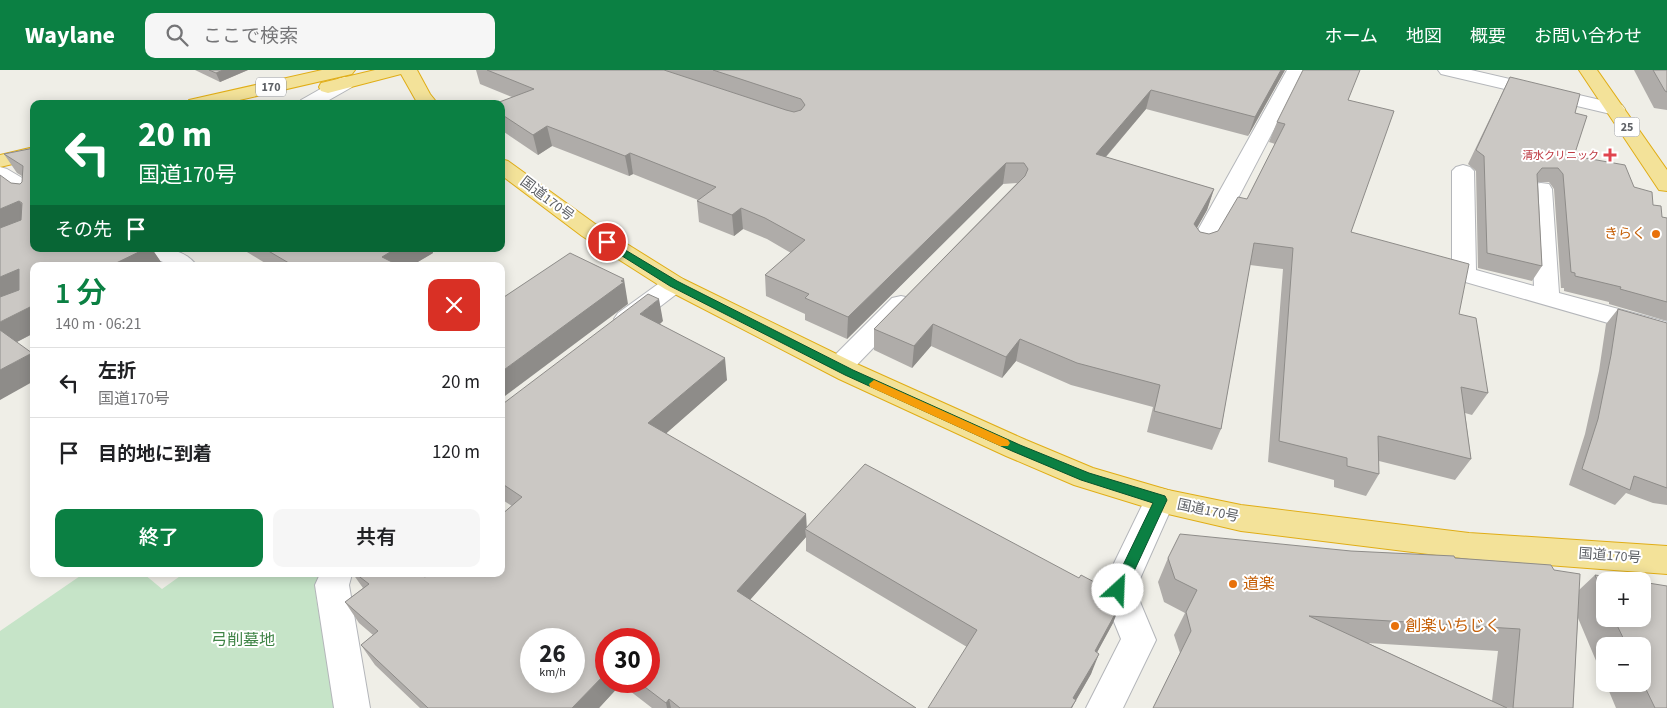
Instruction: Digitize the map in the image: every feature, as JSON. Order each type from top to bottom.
[{"type":"highway","name":"170","points":[[217,100],[345,76],[397,70]]},
{"type":"highway","points":[[408,70],[425,100]]},
{"type":"highway","name":"25","points":[[1588,70],[1667,185]]},
{"type":"highway","name":"170","points":[[265,100],[345,76]]},
{"type":"highway","points":[[0,148],[30,141]]},
{"type":"highway","points":[[0,161],[30,154]]},
{"type":"highway","name":"国道170号","points":[[505,168],[590,231],[674,284],[840,367],[1016,448],[1085,477],[1160,500],[1241,518],[1459,544],[1667,560]]},
{"type":"street","points":[[1201,246],[1296,70]]},
{"type":"street","points":[[1447,70],[1615,110]]},
{"type":"street","points":[[313,100],[345,76]]},
{"type":"street","points":[[1463,171],[1464,274],[1667,331]]},
{"type":"street","points":[[0,173],[30,192]]},
{"type":"street","points":[[1542,189],[1547,297]]},
{"type":"street","points":[[164,252],[179,262]]},
{"type":"street","points":[[611,332],[674,284]]},
{"type":"street","points":[[840,367],[915,289]]},
{"type":"street","points":[[1104,708],[1139,640],[1118,590],[1160,500]]},
{"type":"street","points":[[335,577],[332,585],[352,708]]},
{"type":"green space","name":"弓削墓地","points":[[79,577],[148,577],[162,589],[179,577],[320,577],[316,597],[335,708],[0,708],[0,631]]},
{"type":"building","points":[[209,70],[223,70],[216,73]]},
{"type":"building","points":[[487,70],[664,70],[794,112],[801,110],[805,105],[801,99],[713,70],[1281,70],[1255,117],[1151,90],[1096,154],[1214,189],[1194,224],[1200,232],[1209,234],[1218,231],[1238,197],[1247,199],[1285,124],[1277,122],[1303,70],[1360,70],[1348,100],[1394,111],[1351,232],[1469,264],[1459,314],[1476,318],[1488,393],[1461,387],[1471,459],[1378,436],[1379,474],[1347,466],[1347,458],[1279,441],[1293,248],[1254,243],[1221,429],[1154,411],[1160,385],[1077,363],[1020,339],[1006,357],[933,324],[914,346],[874,329],[1025,176],[1028,169],[1024,163],[1006,163],[848,317],[805,298],[809,294],[765,275],[805,240],[765,218],[741,208],[732,215],[697,201],[716,187],[630,153],[625,156],[547,126],[533,135],[505,117],[505,100],[534,89]]},
{"type":"building","points":[[1653,70],[1667,70],[1667,92],[1665,91]]},
{"type":"building","points":[[1510,77],[1580,94],[1575,113],[1587,116],[1574,156],[1625,165],[1634,187],[1652,192],[1653,205],[1661,206],[1662,217],[1667,218],[1667,302],[1620,289],[1621,287],[1575,276],[1575,273],[1571,272],[1563,174],[1558,168],[1542,168],[1537,174],[1542,266],[1487,253],[1484,156],[1476,150]]},
{"type":"building","points":[[30,149],[30,252],[139,252],[118,262],[30,262],[30,307],[0,322],[0,297],[19,290],[19,269],[0,277],[0,228],[21,220],[22,203],[19,201],[0,209],[0,175],[11,183],[20,184],[22,182],[23,166],[4,154]]},
{"type":"building","points":[[270,252],[390,252],[382,257],[392,262],[287,262]]},
{"type":"building","points":[[570,253],[624,279],[621,281],[624,282],[505,369],[505,296]]},
{"type":"building","points":[[648,294],[659,299],[640,314],[725,358],[648,423],[806,514],[737,591],[916,708],[680,708],[669,699],[666,703],[653,693],[660,693],[660,628],[595,628],[595,684],[572,708],[428,708],[361,645],[378,631],[345,602],[369,584],[360,577],[505,577],[505,512],[522,497],[505,486],[505,402]]},
{"type":"building","points":[[1618,309],[1667,323],[1667,488],[1634,476],[1630,490],[1582,469],[1598,419]]},
{"type":"building","points":[[0,330],[30,352],[30,354],[0,370]]},
{"type":"building","points":[[865,464],[1079,578],[1081,575],[1117,594],[1121,603],[1095,651],[1099,654],[1073,698],[1076,700],[1071,708],[928,708],[977,630],[805,529]]},
{"type":"building","points":[[1180,534],[1351,551],[1454,556],[1455,558],[1551,565],[1554,570],[1580,574],[1573,708],[1513,708],[1520,629],[1309,616],[1507,708],[1153,708],[1191,631],[1186,612],[1197,590],[1175,579],[1168,558]]},
{"type":"building","points":[[1651,583],[1667,586],[1667,708],[1655,708],[1647,692],[1651,692],[1651,637],[1623,637],[1618,627],[1651,627]]},
{"type":"slow traffic","points":[[874,384],[1004,443]]},
{"type":"place","name":"清水クリニック","points":[[1610,155]]},
{"type":"place","name":"きらく","points":[[1656,234]]},
{"type":"place","name":"道楽","points":[[1233,584]]},
{"type":"place","name":"創楽いちじく","points":[[1395,626]]},
{"type":"route","points":[[607,242],[674,284],[849,372],[1016,448],[1085,477],[1160,500],[1118,590]]}]
